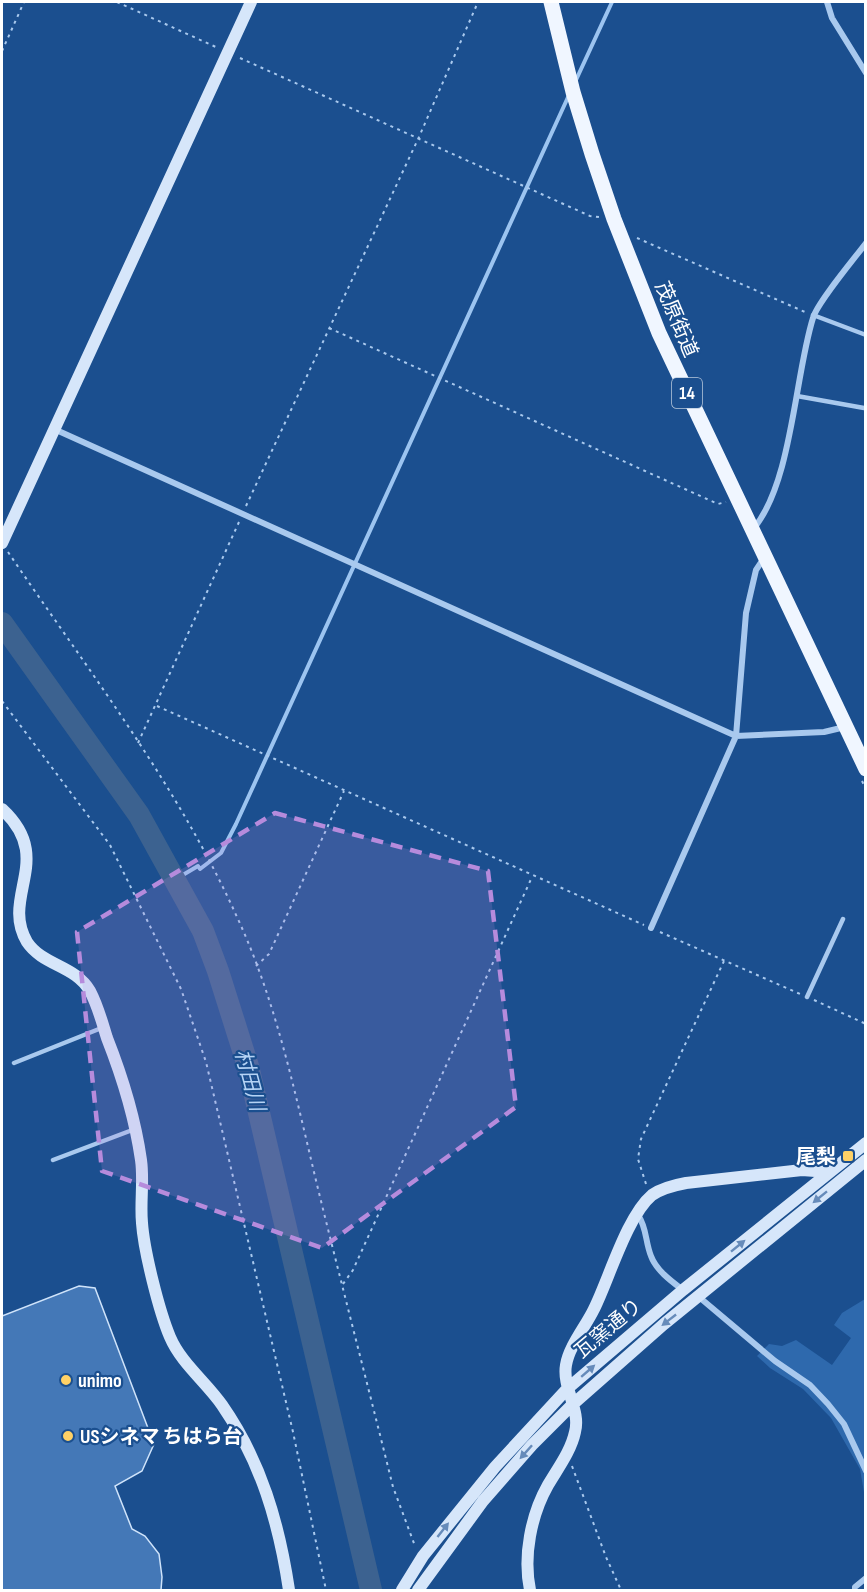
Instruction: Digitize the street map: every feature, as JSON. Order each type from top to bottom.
[{"type":"main road","name":"茂原街道","points":[[551,2],[573,92],[616,226],[659,333],[866,769]]},
{"type":"street","points":[[2,543],[251,2]]},
{"type":"street","points":[[827,2],[832,18],[866,73]]},
{"type":"street","points":[[752,530],[762,518],[775,484],[797,396],[813,315],[866,243]]},
{"type":"street","points":[[54,429],[736,736],[824,732],[845,727]]},
{"type":"street","points":[[651,928],[736,736],[746,613],[756,570],[764,558]]},
{"type":"street","points":[[2,809],[16,822],[27,852],[18,912],[22,934],[36,953],[80,978],[94,1000],[116,1057],[135,1129],[142,1169],[141,1207],[144,1243],[169,1336],[183,1360],[222,1405],[258,1467],[275,1518],[289,1590]]},
{"type":"street","name":"瓦窯通り","points":[[402,1590],[423,1556],[495,1467],[567,1389],[683,1290],[866,1143]]},
{"type":"street","name":"瓦窯通り","points":[[420,1590],[496,1485],[572,1405],[632,1351],[865,1161]]},
{"type":"street","points":[[530,1590],[528,1562],[534,1517],[546,1488],[567,1452],[576,1430],[565,1371],[568,1357],[594,1310],[638,1215],[652,1195],[669,1187],[686,1183],[802,1170],[829,1172]]},
{"type":"street","points":[[638,1215],[644,1223],[651,1257],[669,1280],[683,1290]]},
{"type":"street","points":[[699,1297],[822,1397],[843,1424],[866,1471]]},
{"type":"street","points":[[855,1590],[855,1587],[866,1578]]},
{"type":"lane","points":[[813,315],[866,335]]},
{"type":"lane","points":[[797,396],[864,408]]},
{"type":"lane","points":[[807,997],[843,919]]},
{"type":"lane","points":[[14,1063],[104,1027]]},
{"type":"lane","points":[[53,1160],[135,1129]]},
{"type":"path","points":[[2,51],[24,2]]},
{"type":"path","points":[[117,2],[616,226],[635,237],[813,315]]},
{"type":"path","points":[[138,744],[328,328],[419,137],[478,2]]},
{"type":"path","points":[[328,328],[718,504],[737,500]]},
{"type":"path","points":[[2,543],[138,744],[207,854],[239,919],[256,966],[300,1111],[393,1486],[410,1537],[423,1556]]},
{"type":"path","points":[[2,701],[110,845],[181,989],[206,1062],[293,1432],[326,1590]]},
{"type":"path","points":[[157,706],[866,1024]]},
{"type":"path","points":[[256,966],[269,954],[344,791]]},
{"type":"path","points":[[343,1284],[353,1270],[399,1172],[533,876]]},
{"type":"path","points":[[652,1195],[638,1159],[641,1139],[724,961]]},
{"type":"path","points":[[567,1452],[606,1557],[621,1590]]},
{"type":"highlighted area","points":[[275,813],[488,871],[516,1107],[322,1248],[102,1171],[77,932]]},
{"type":"shaded area","points":[[865,1299],[865,1498],[860,1469],[831,1418],[803,1389],[770,1368],[757,1356],[769,1344],[782,1346],[796,1340],[832,1365],[851,1338],[834,1325],[842,1313]]},
{"type":"building","name":"unimo","points":[[79,1286],[95,1288],[154,1444],[142,1471],[115,1486],[132,1529],[145,1536],[159,1554],[161,1590],[2,1590],[2,1316]]},
{"type":"waterway","points":[[576,80],[612,2]]},
{"type":"waterway","points":[[176,879],[198,866],[200,869],[221,853],[236,824],[569,95]]},
{"type":"waterway","name":"村田川","points":[[2,623],[139,815],[203,931],[248,1066],[371,1590]]},
{"type":"place","name":"尾梨","points":[[848,1156]]},
{"type":"place","name":"unimo","points":[[66,1380]]},
{"type":"place","name":"USシネマ ちはら台","points":[[68,1436]]}]
